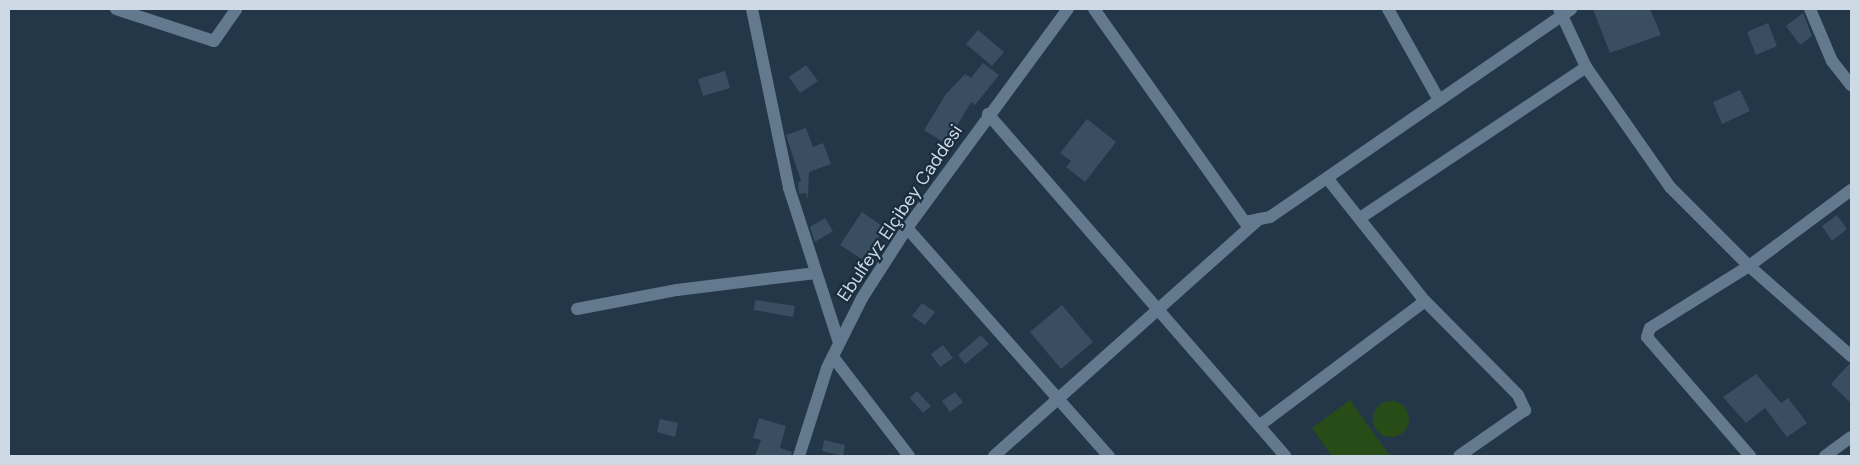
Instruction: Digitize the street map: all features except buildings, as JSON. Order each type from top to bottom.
[{"type":"street","points":[[116,9],[214,41],[236,9]]},
{"type":"street","points":[[752,9],[789,188],[839,343]]},
{"type":"street","name":"Ebulfeyz Elçibey Caddesi","points":[[799,456],[839,343],[907,228],[988,114],[1068,9]]},
{"type":"street","points":[[1094,9],[1246,222],[1270,217],[1564,11],[1586,67],[1670,187],[1749,266],[1851,356]]},
{"type":"street","points":[[1388,9],[1439,100]]},
{"type":"street","points":[[1810,9],[1832,61],[1851,85]]},
{"type":"street","points":[[1360,218],[1586,67]]},
{"type":"street","points":[[988,114],[1160,308],[1285,456]]},
{"type":"street","points":[[1327,178],[1425,300],[1518,395],[1525,410],[1459,456]]},
{"type":"street","points":[[1750,456],[1647,337],[1657,321],[1749,266],[1851,190]]},
{"type":"street","points":[[994,456],[1259,219]]},
{"type":"street","points":[[907,228],[1060,398],[1108,456]]},
{"type":"street","points":[[577,309],[676,290],[816,273]]},
{"type":"street","points":[[1260,425],[1425,300]]},
{"type":"street","points":[[833,357],[910,456]]},
{"type":"street","points":[[1826,456],[1851,437]]},
{"type":"green space","points":[[1350,400],[1390,456],[1332,456],[1312,428]]},
{"type":"green space","points":[[1391,401],[1404,406],[1409,419],[1404,432],[1391,437],[1378,432],[1373,419],[1378,406]]}]
